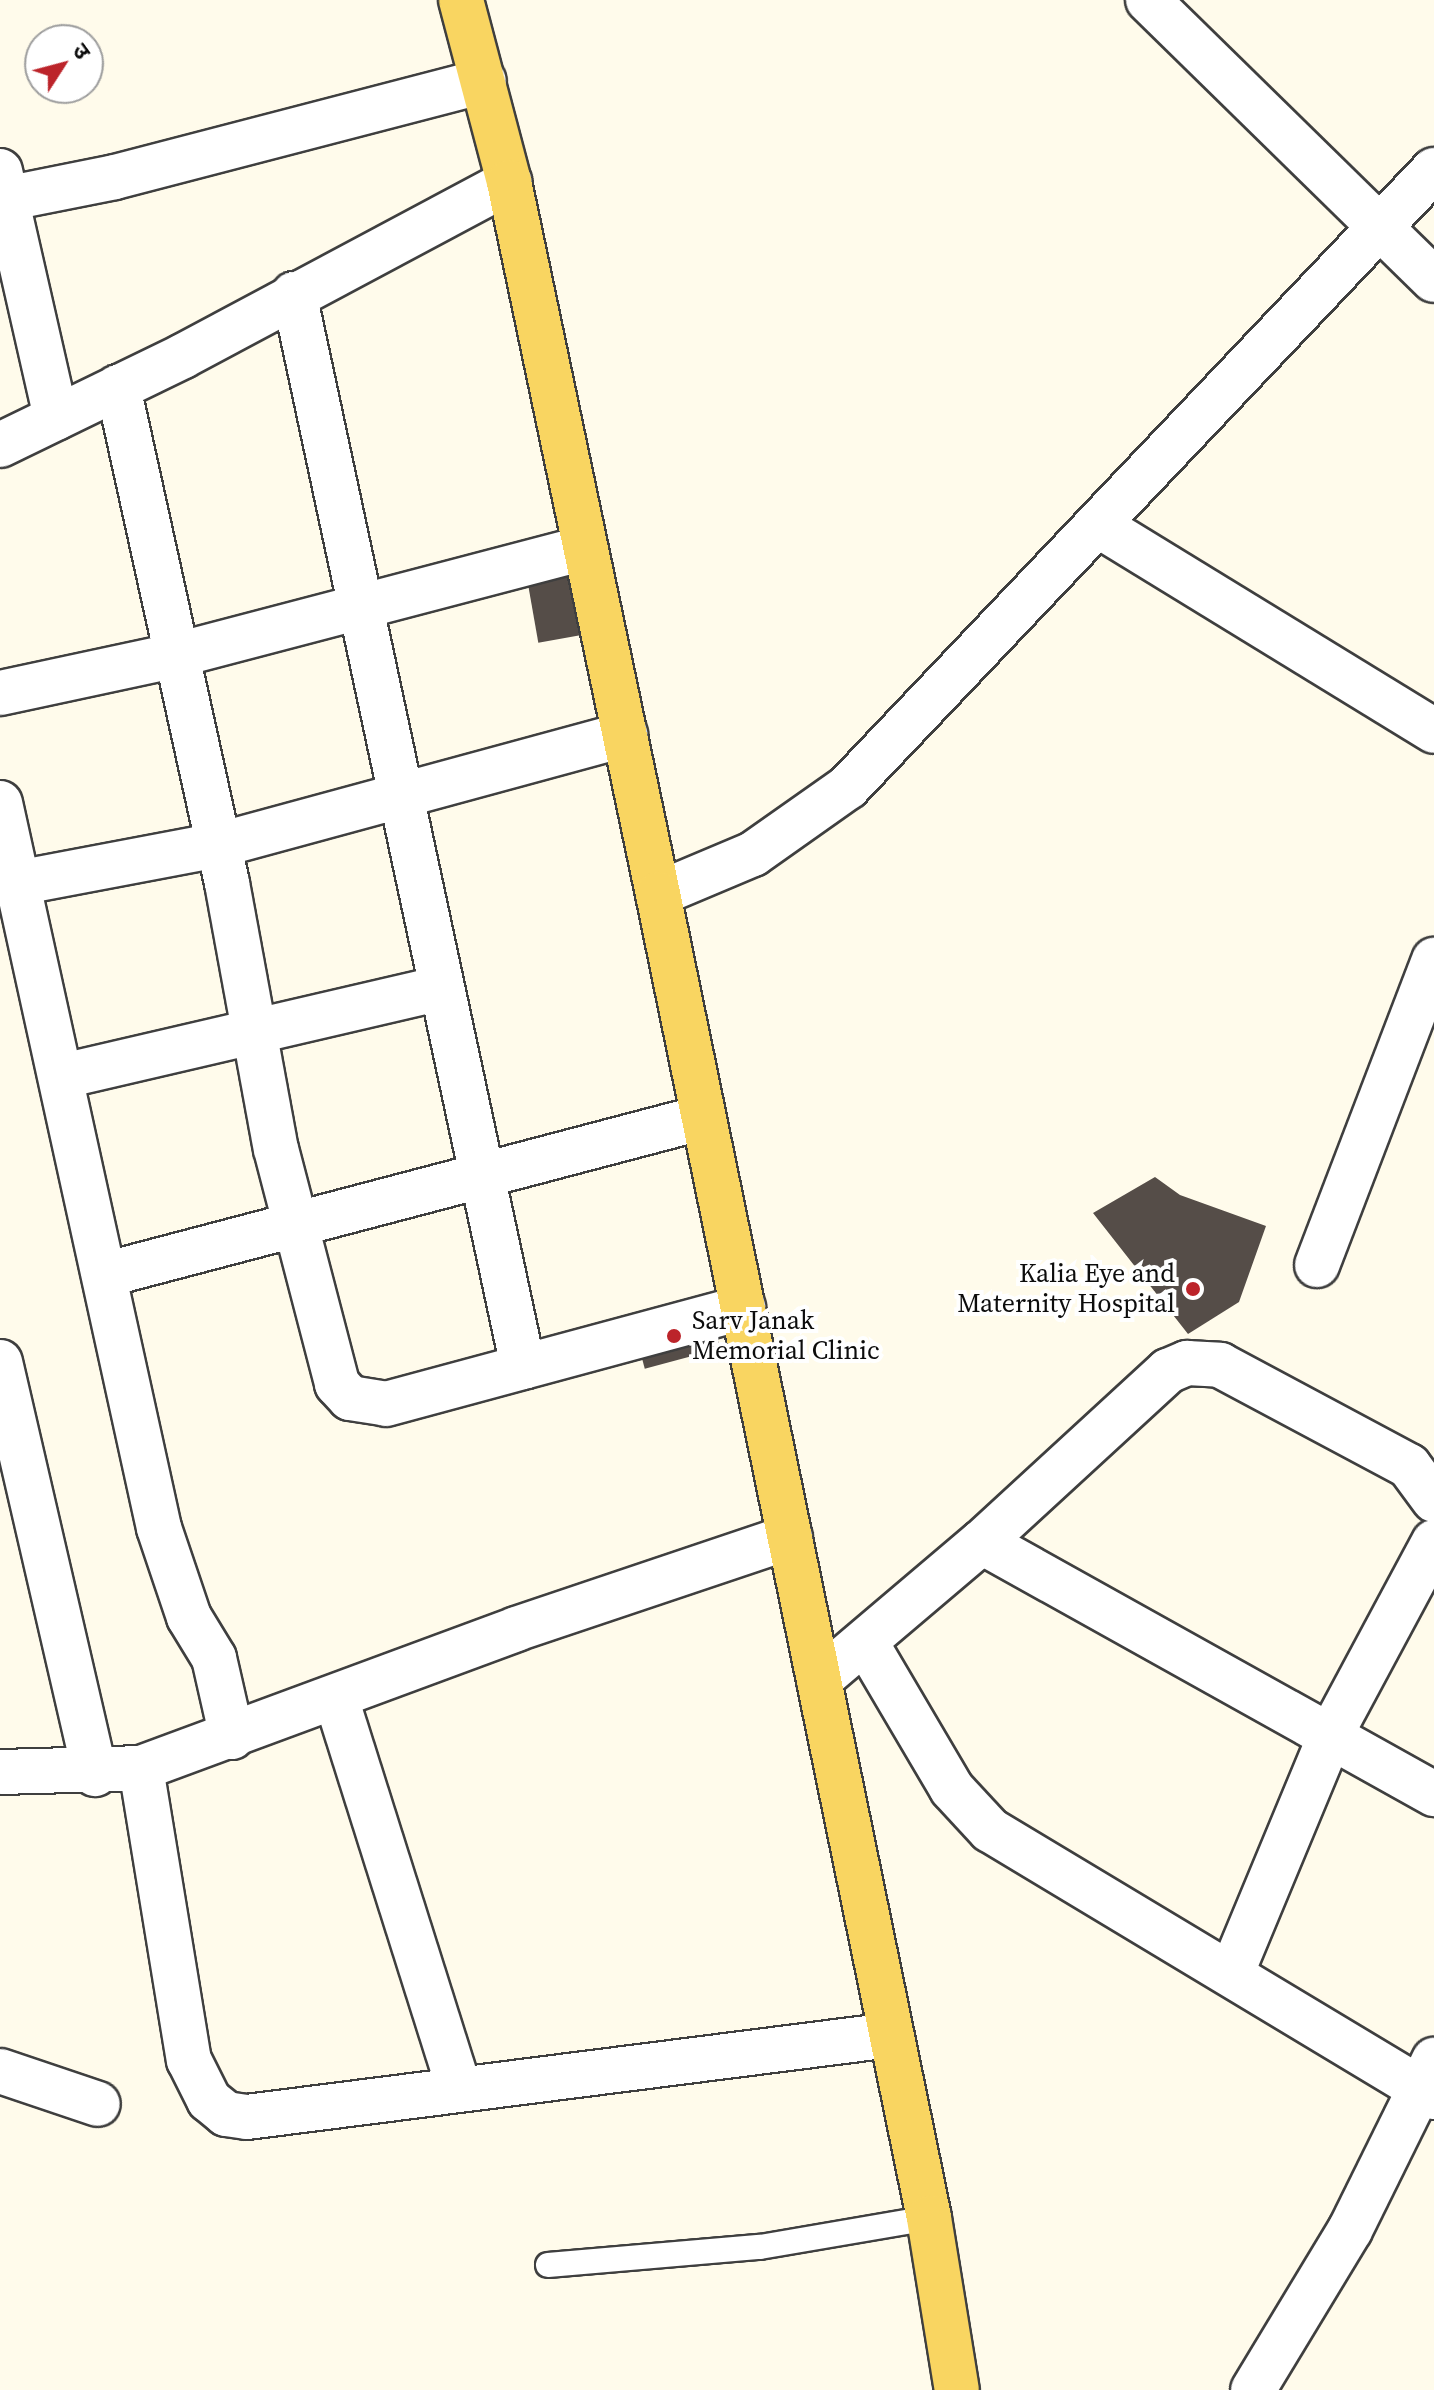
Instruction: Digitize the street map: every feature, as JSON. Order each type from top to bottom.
[{"type":"main road","points":[[461,0],[509,182],[658,894],[929,2218],[957,2390]]},
{"type":"street","points":[[1175,9],[1380,231],[1434,280]]},
{"type":"street","points":[[56,418],[2,190],[115,177],[484,81]]},
{"type":"street","points":[[658,894],[753,854],[848,787],[1380,231],[1434,170]]},
{"type":"street","points":[[0,445],[118,387],[509,182]]},
{"type":"street","points":[[294,294],[523,1367]]},
{"type":"street","points":[[118,387],[219,845],[294,1227],[337,1384],[350,1398],[386,1404],[743,1308]]},
{"type":"street","points":[[1098,525],[1434,731]]},
{"type":"street","points":[[0,693],[177,655],[585,548]]},
{"type":"street","points":[[17,883],[219,845],[625,735]]},
{"type":"street","points":[[0,803],[63,1076],[168,1564],[214,1658],[232,1737]]},
{"type":"street","points":[[1317,1265],[1434,960]]},
{"type":"street","points":[[63,1076],[257,1028],[441,988]]},
{"type":"street","points":[[104,1275],[704,1117]]},
{"type":"street","points":[[819,1680],[982,1542],[1168,1371],[1199,1361],[1220,1365],[1409,1466],[1434,1500]]},
{"type":"street","points":[[0,1362],[95,1774]]},
{"type":"street","points":[[0,1772],[95,1774],[141,1768],[232,1737],[516,1629],[790,1537]]},
{"type":"street","points":[[982,1542],[1434,1794]]},
{"type":"street","points":[[1232,1972],[1331,1734],[1434,1542]]},
{"type":"street","points":[[866,1643],[952,1789],[990,1830],[1232,1972],[1429,2082],[1350,2230],[1253,2390]]},
{"type":"street","points":[[336,1698],[459,2089]]},
{"type":"street","points":[[141,1768],[189,2060],[209,2100],[226,2114],[247,2117],[891,2035]]},
{"type":"street","points":[[0,2071],[98,2104]]},
{"type":"lane","points":[[548,2265],[760,2247],[929,2218]]},
{"type":"building","points":[[575,557],[589,634],[538,643],[525,566]]},
{"type":"building","points":[[1155,1177],[1180,1195],[1266,1226],[1239,1302],[1188,1334],[1093,1213]]},
{"type":"building","points":[[709,1307],[720,1349],[645,1369],[634,1327]]},
{"type":"place","name":"Kalia Eye and Maternity Hospital","points":[[1193,1289]]},
{"type":"place","name":"Sarv Janak Memorial Clinic","points":[[674,1336]]}]
